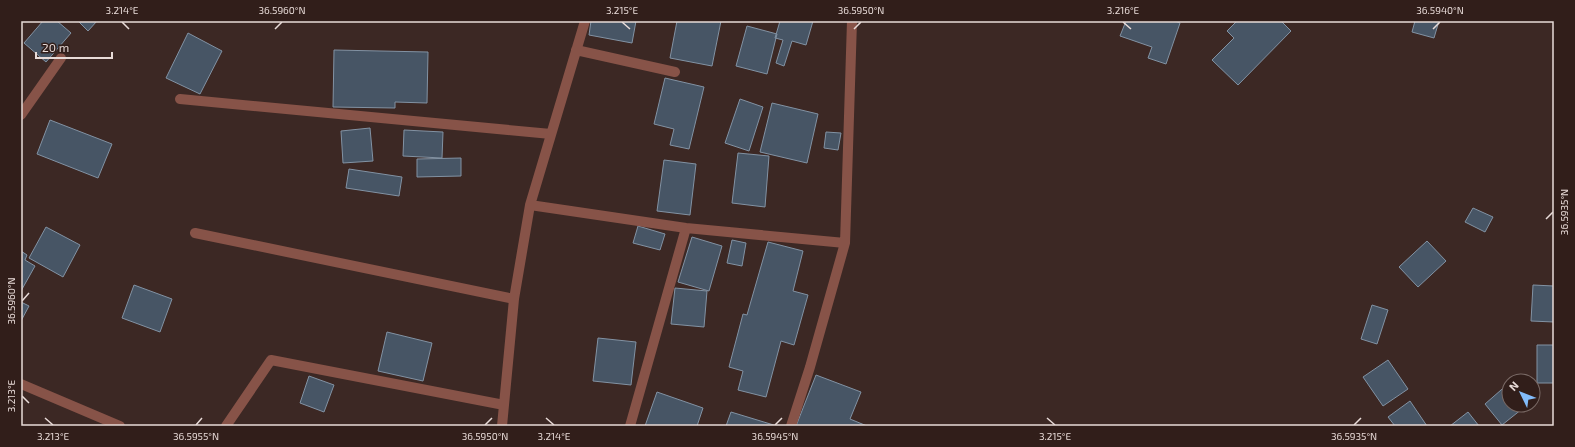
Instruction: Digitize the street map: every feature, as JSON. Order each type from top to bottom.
[{"type":"street","points":[[502,426],[514,300],[530,205],[585,21]]},
{"type":"street","points":[[791,426],[810,367],[845,243],[852,21]]},
{"type":"street","points":[[576,50],[675,72]]},
{"type":"street","points":[[21,115],[61,58]]},
{"type":"street","points":[[180,99],[551,134]]},
{"type":"street","points":[[530,205],[686,228],[845,243]]},
{"type":"street","points":[[630,426],[686,228]]},
{"type":"street","points":[[195,233],[514,300]]},
{"type":"street","points":[[226,426],[272,360],[504,405]]},
{"type":"street","points":[[21,384],[120,426]]},
{"type":"building","points":[[43,21],[57,21],[71,33],[46,62],[24,43]]},
{"type":"building","points":[[78,21],[97,21],[88,31]]},
{"type":"building","points":[[591,21],[636,21],[632,43],[589,35]]},
{"type":"building","points":[[677,21],[721,21],[712,66],[670,58]]},
{"type":"building","points":[[780,21],[813,21],[806,45],[792,41],[784,66],[776,63],[783,40],[775,38]]},
{"type":"building","points":[[1126,21],[1175,21],[1180,23],[1166,64],[1148,58],[1152,47],[1120,36]]},
{"type":"building","points":[[1237,21],[1281,21],[1291,31],[1238,85],[1212,60],[1234,38],[1227,31]]},
{"type":"building","points":[[1415,21],[1439,21],[1434,38],[1412,32]]},
{"type":"building","points":[[747,26],[777,34],[767,74],[736,66]]},
{"type":"building","points":[[188,33],[222,51],[200,94],[166,78]]},
{"type":"building","points":[[334,50],[428,52],[427,103],[395,102],[395,108],[333,107]]},
{"type":"building","points":[[665,78],[704,87],[689,149],[670,145],[674,129],[654,124]]},
{"type":"building","points":[[740,99],[763,107],[749,151],[725,143]]},
{"type":"building","points":[[772,103],[818,114],[807,163],[760,152]]},
{"type":"building","points":[[50,120],[112,144],[98,178],[37,154]]},
{"type":"building","points":[[370,128],[373,161],[343,163],[341,131]]},
{"type":"building","points":[[404,130],[443,132],[442,158],[403,156]]},
{"type":"building","points":[[826,132],[841,133],[838,150],[824,148]]},
{"type":"building","points":[[738,153],[769,156],[765,207],[732,203]]},
{"type":"building","points":[[461,158],[461,176],[417,177],[417,159]]},
{"type":"building","points":[[664,160],[696,164],[690,215],[657,211]]},
{"type":"building","points":[[349,169],[402,177],[399,196],[346,188]]},
{"type":"building","points":[[1473,208],[1493,217],[1485,232],[1465,222]]},
{"type":"building","points":[[638,226],[665,234],[660,250],[633,243]]},
{"type":"building","points":[[46,227],[80,245],[63,277],[29,258]]},
{"type":"building","points":[[692,237],[722,246],[709,291],[678,282]]},
{"type":"building","points":[[732,240],[746,243],[742,266],[727,263]]},
{"type":"building","points":[[1427,241],[1446,261],[1418,287],[1399,267]]},
{"type":"building","points":[[768,242],[803,251],[793,291],[808,295],[794,345],[781,341],[766,397],[738,390],[743,371],[729,367],[743,314],[747,315]]},
{"type":"building","points":[[21,251],[27,255],[25,260],[35,266],[21,291]]},
{"type":"building","points":[[134,285],[172,299],[160,332],[122,318]]},
{"type":"building","points":[[1533,285],[1554,286],[1554,322],[1531,321]]},
{"type":"building","points":[[675,288],[707,291],[704,327],[671,324]]},
{"type":"building","points":[[21,302],[29,306],[21,321]]},
{"type":"building","points":[[1372,305],[1388,310],[1377,344],[1361,339]]},
{"type":"building","points":[[387,332],[432,343],[423,381],[378,371]]},
{"type":"building","points":[[598,338],[636,342],[631,385],[593,381]]},
{"type":"building","points":[[1537,345],[1554,345],[1554,383],[1541,383],[1541,373],[1537,373]]},
{"type":"building","points":[[1388,360],[1408,389],[1383,406],[1363,377]]},
{"type":"building","points":[[816,375],[861,392],[850,419],[867,426],[796,426]]},
{"type":"building","points":[[309,376],[334,385],[324,412],[300,403]]},
{"type":"building","points":[[1501,390],[1501,413],[1517,413],[1502,425],[1485,404]]},
{"type":"building","points":[[657,392],[703,408],[697,426],[645,426]]},
{"type":"building","points":[[1410,401],[1427,426],[1395,426],[1388,417]]},
{"type":"building","points":[[731,412],[777,426],[726,426]]},
{"type":"building","points":[[1468,412],[1479,426],[1450,426]]}]
